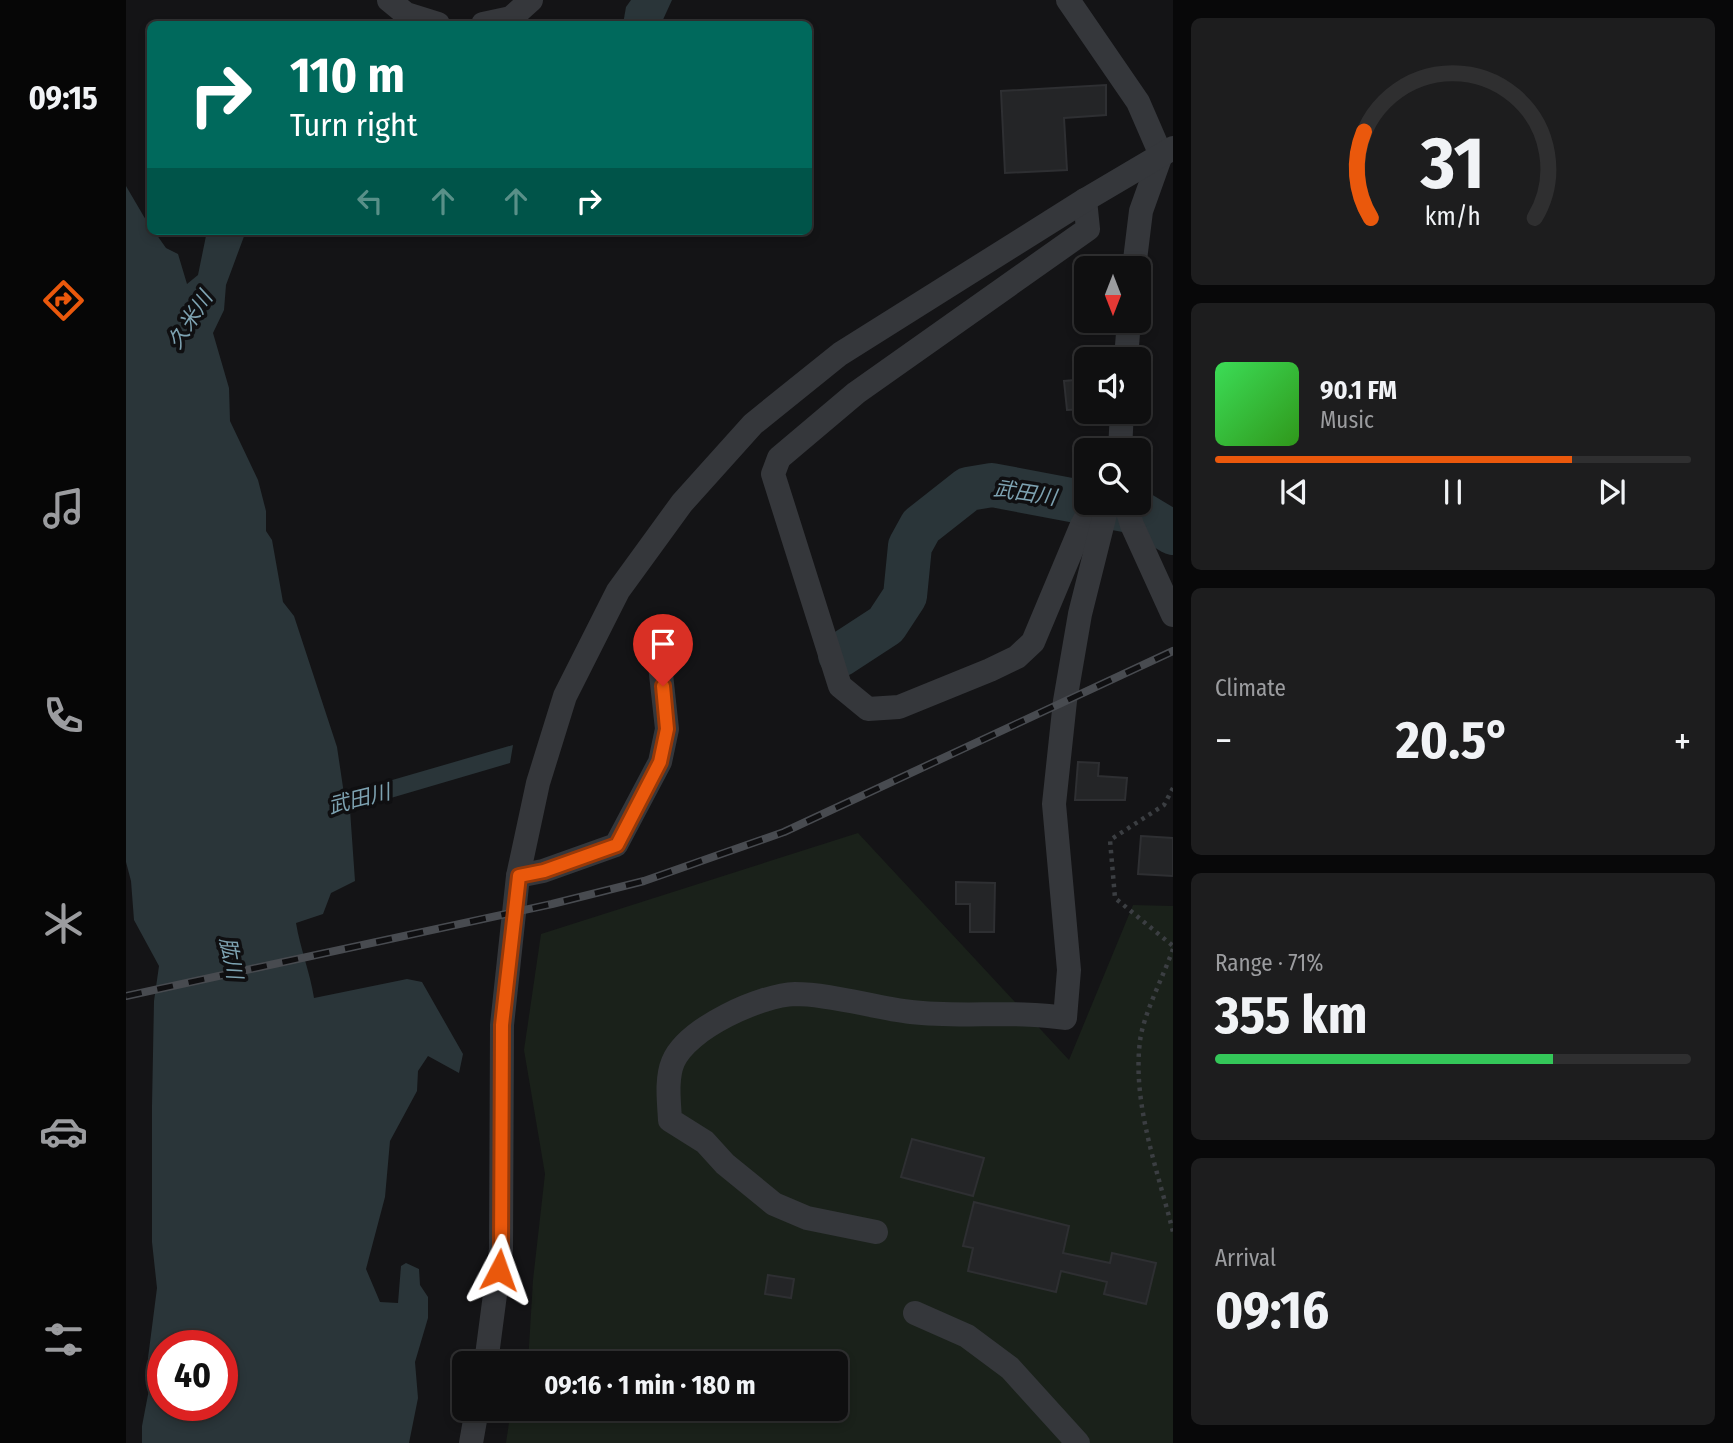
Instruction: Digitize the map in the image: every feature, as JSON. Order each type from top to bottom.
[{"type":"street","points":[[389,0],[406,14],[428,21]]},
{"type":"street","points":[[497,21],[511,18],[531,0]]},
{"type":"street","points":[[1068,0],[1138,102],[1167,152]]},
{"type":"street","points":[[488,1351],[501,1249],[502,1025],[519,876],[538,783],[565,696],[618,592],[682,503],[753,424],[840,354],[1085,200],[1167,152]]},
{"type":"street","points":[[1136,256],[1142,211],[1167,152]]},
{"type":"street","points":[[1085,200],[1088,229],[856,393],[779,457],[773,474],[840,686],[868,709],[900,707],[1017,657],[1033,642],[1088,515]]},
{"type":"street","points":[[876,1231],[807,1218],[774,1204],[725,1164],[705,1142],[670,1120],[668,1091],[674,1060],[699,1032],[726,1015],[754,1003],[795,994],[912,1012],[1041,1014],[1065,1018],[1069,970],[1054,804],[1065,701],[1080,614],[1105,515]]},
{"type":"street","points":[[1129,515],[1173,615]]},
{"type":"street","points":[[519,876],[544,871],[617,845],[660,762],[667,729],[660,665]]},
{"type":"street","points":[[915,1313],[967,1336],[1010,1368],[1078,1443]]},
{"type":"street","points":[[471,1443],[475,1421]]},
{"type":"path","points":[[1173,788],[1164,805],[1110,840],[1115,898],[1173,948],[1140,1038],[1138,1077],[1151,1150],[1173,1232]]},
{"type":"shaded area","points":[[858,833],[1069,1060],[1133,905],[1173,906],[1173,1443],[506,1443],[509,1421],[848,1421],[848,1351],[529,1351],[533,1280],[545,1174],[524,1050],[541,934]]},
{"type":"water","points":[[631,0],[672,0],[662,21],[624,21],[626,7]]},
{"type":"water","points":[[126,186],[147,222],[147,235],[157,235],[166,248],[178,254],[187,284],[198,275],[206,235],[245,235],[226,285],[224,310],[213,333],[229,388],[230,421],[258,480],[266,511],[266,531],[272,540],[283,602],[294,616],[337,747],[344,794],[513,745],[510,763],[350,810],[355,881],[331,893],[323,914],[296,923],[314,998],[407,979],[422,982],[463,1054],[459,1073],[428,1056],[418,1071],[417,1091],[390,1141],[385,1197],[366,1269],[380,1302],[398,1303],[401,1266],[406,1263],[419,1269],[420,1285],[428,1297],[428,1318],[415,1362],[418,1398],[409,1443],[142,1443],[147,1400],[147,1421],[238,1421],[238,1330],[152,1330],[157,1288],[152,1242],[152,1106],[154,1001],[159,966],[134,920],[131,881],[126,862]]},
{"type":"building","points":[[1106,85],[1106,115],[1064,118],[1067,170],[1005,173],[1001,91]]},
{"type":"building","points":[[1074,380],[1074,410],[1067,410],[1064,381]]},
{"type":"building","points":[[1078,762],[1099,763],[1098,776],[1127,778],[1125,800],[1075,800]]},
{"type":"building","points":[[1141,836],[1173,838],[1173,876],[1138,874]]},
{"type":"building","points":[[956,882],[995,883],[994,932],[970,932],[970,904],[956,904]]},
{"type":"building","points":[[912,1139],[984,1158],[973,1196],[901,1177]]},
{"type":"building","points":[[974,1202],[1069,1226],[1063,1253],[1110,1263],[1112,1253],[1156,1263],[1146,1304],[1104,1294],[1107,1282],[1061,1271],[1056,1292],[968,1271],[973,1248],[963,1246]]},
{"type":"building","points":[[768,1275],[794,1279],[791,1298],[765,1294]]},
{"type":"waterway","name":"武田川","points":[[840,655],[886,625],[905,596],[910,546],[921,526],[968,489],[992,485],[1140,513],[1173,533]]},
{"type":"railway","points":[[126,996],[552,904],[644,881],[784,832],[1173,651]]},
{"type":"route","points":[[499,1270],[502,1025],[519,876],[544,871],[617,845],[660,762],[667,729],[663,686]]},
{"type":"water label","name":"久米川","points":[[190,320]]},
{"type":"water label","name":"肱川","points":[[231,958]]}]
